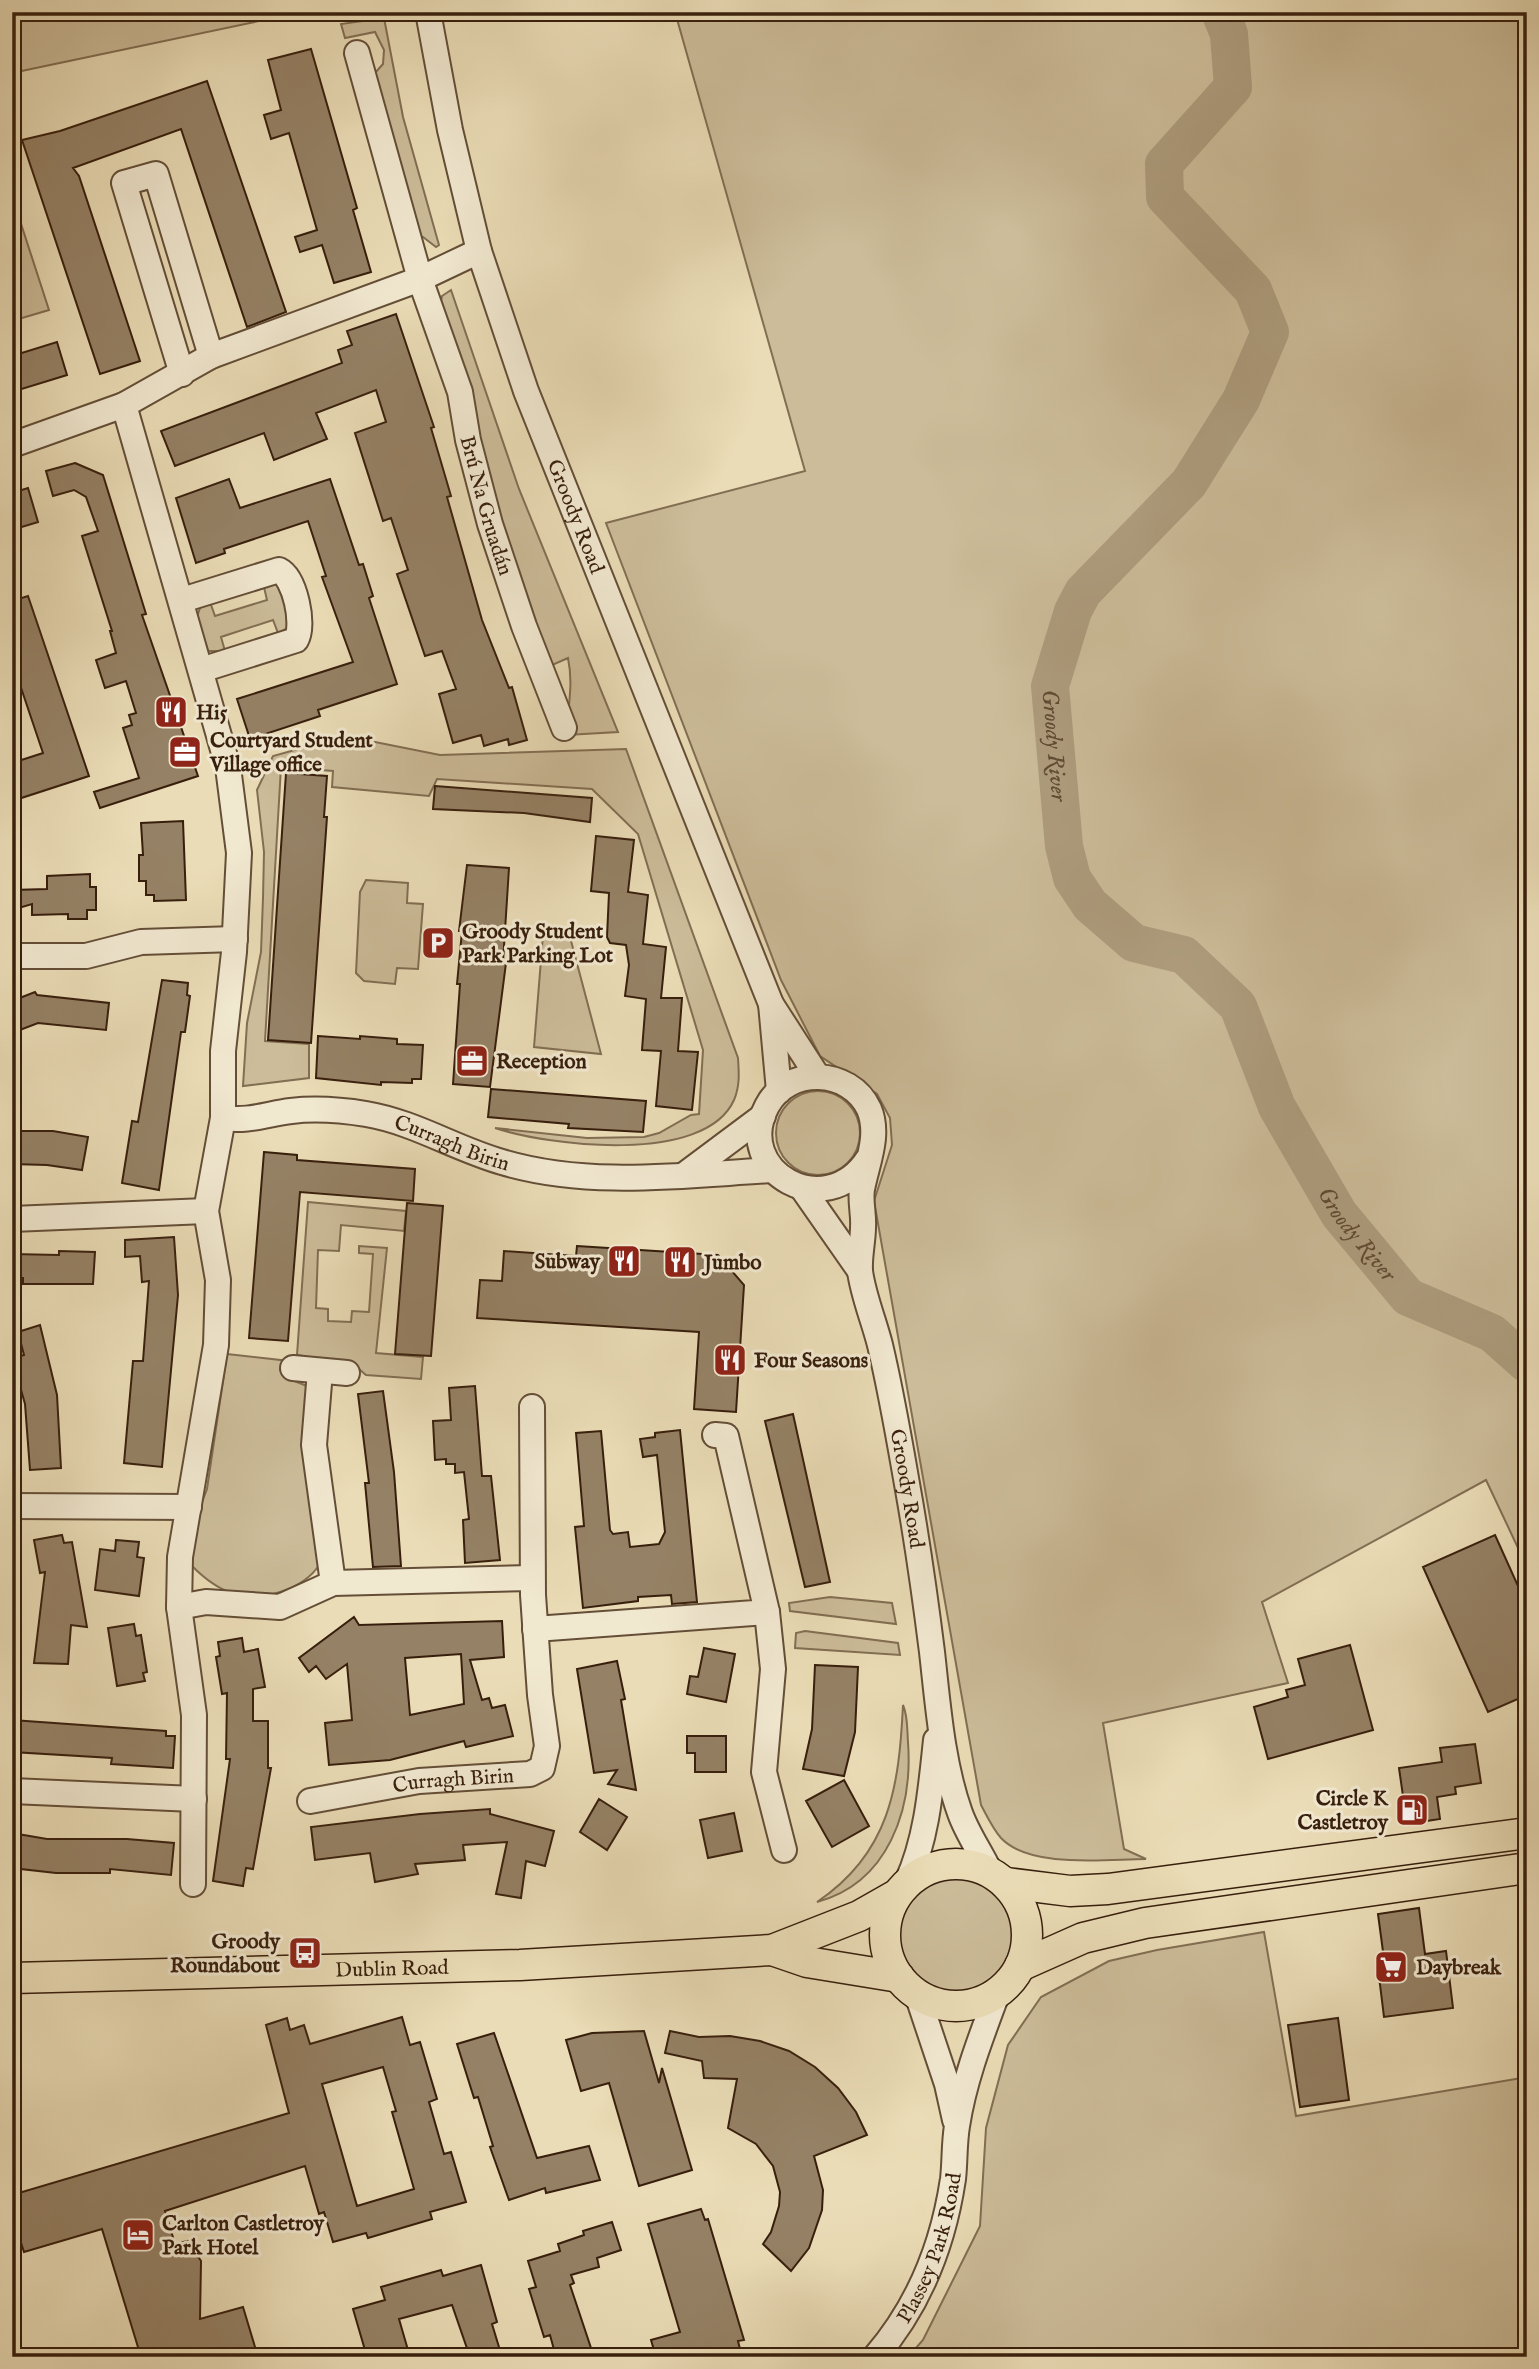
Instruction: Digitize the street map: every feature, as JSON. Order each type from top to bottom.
[{"type":"main road","points":[[772,1950],[859,1916],[902,1889],[925,1870],[947,1863],[969,1864],[998,1877],[1070,1891],[1108,1889],[1513,1835],[1509,1851],[1527,1866]]},
{"type":"main road","points":[[1437,1846],[1460,1858],[1478,1876]]},
{"type":"main road","points":[[1020,1966],[1083,1938],[1145,1923],[1478,1876],[1527,1866]]},
{"type":"main road","points":[[772,1950],[807,1962],[908,1986],[936,2003],[957,2006],[978,2003],[997,1994],[1020,1966],[1027,1945],[1027,1923],[1020,1901],[998,1877]]},
{"type":"main road","points":[[902,1889],[887,1915],[884,1937],[888,1958],[908,1986]]},
{"type":"main road","name":"Dublin Road","points":[[12,1978],[520,1965],[772,1950]]},
{"type":"street","name":"Groody Road","points":[[428,12],[450,130],[479,251],[531,403],[771,1004]]},
{"type":"street","name":"Brú Na Gruadán","points":[[357,53],[420,279],[460,392],[489,523],[524,626],[564,728]]},
{"type":"street","points":[[182,374],[124,183],[156,174],[211,356]]},
{"type":"street","points":[[12,446],[124,405],[211,356],[420,279],[479,251]]},
{"type":"street","points":[[124,405],[228,767],[239,853],[235,939],[223,1051],[223,1118],[206,1210],[218,1280],[216,1345],[180,1556],[179,1607],[194,1712],[193,1884]]},
{"type":"street","points":[[182,600],[279,570],[288,578],[300,613],[302,625],[296,640],[201,670]]},
{"type":"street","points":[[12,956],[86,956],[141,942],[235,939]]},
{"type":"street","points":[[771,1004],[818,1077]]},
{"type":"street","points":[[771,1004],[779,1091]]},
{"type":"street","points":[[684,1175],[763,1116],[779,1091],[800,1079],[818,1077],[842,1082],[858,1093],[874,1124],[874,1142],[862,1190],[860,1270]]},
{"type":"street","name":"Curragh Birin","points":[[223,1118],[250,1119],[289,1111],[336,1110],[384,1118],[501,1162],[607,1177],[773,1170]]},
{"type":"street","points":[[763,1116],[762,1147],[773,1170],[802,1188],[860,1270]]},
{"type":"street","points":[[802,1188],[830,1189],[852,1178],[868,1159]]},
{"type":"street","points":[[12,1219],[206,1210]]},
{"type":"street","name":"Groody Road","points":[[860,1270],[880,1347],[907,1484],[939,1711]]},
{"type":"street","points":[[293,1368],[347,1373]]},
{"type":"street","points":[[320,1371],[314,1445],[333,1583]]},
{"type":"street","name":"Curragh Birin","points":[[310,1801],[428,1780],[530,1774],[542,1768],[547,1746],[534,1629],[532,1407]]},
{"type":"street","points":[[715,1435],[726,1436],[767,1612],[773,1669],[764,1772],[784,1850]]},
{"type":"street","points":[[12,1506],[189,1507]]},
{"type":"street","points":[[179,1607],[206,1602],[280,1607],[333,1583],[532,1578]]},
{"type":"street","points":[[534,1629],[767,1612]]},
{"type":"street","points":[[939,1711],[961,1814],[998,1877]]},
{"type":"street","points":[[902,1889],[914,1867],[926,1814],[939,1711]]},
{"type":"street","points":[[12,1791],[194,1799]]},
{"type":"street","points":[[908,1986],[947,2084],[957,2128]]},
{"type":"street","points":[[957,2128],[974,2055],[997,1994]]},
{"type":"street","name":"Plassey Park Road","points":[[875,2357],[903,2320],[936,2255],[953,2177],[957,2128]]},
{"type":"shaded area","points":[[12,12],[302,12],[12,73]]},
{"type":"shaded area","points":[[675,12],[1527,12],[1527,1567],[1486,1480],[1262,1602],[1288,1683],[1103,1723],[1124,1849],[1146,1859],[1091,1861],[1030,1854],[1014,1848],[1001,1838],[981,1805],[874,1201],[892,1145],[890,1118],[877,1094],[820,1056],[781,980],[606,523],[805,471]]},
{"type":"shaded area","points":[[384,18],[403,117],[439,245],[436,247],[423,237],[416,238],[374,74],[383,64],[384,50],[375,32],[345,38],[341,24]]},
{"type":"shaded area","points":[[12,196],[49,310],[12,321]]},
{"type":"shaded area","points":[[451,290],[519,489],[618,732],[567,735],[570,688],[568,658],[550,666],[505,551],[440,306],[442,296]]},
{"type":"shaded area","points":[[273,580],[280,585],[290,627],[278,633],[273,620],[221,637],[225,651],[208,651],[197,617],[201,605],[210,602],[215,616],[267,600],[263,583]]},
{"type":"shaded area","points":[[345,736],[440,755],[626,749],[738,1058],[739,1079],[736,1095],[718,1121],[692,1134],[660,1142],[624,1145],[551,1140],[495,1128],[587,1138],[644,1137],[659,1133],[691,1115],[699,1114],[703,1050],[638,834],[592,789],[437,779],[429,796],[332,787],[333,771],[281,767],[265,1041],[309,1044],[309,1078],[243,1086],[247,1023],[261,952],[264,852],[257,790],[273,756]]},
{"type":"shaded area","points":[[366,880],[408,883],[407,903],[423,904],[418,969],[397,968],[395,984],[364,981],[356,973],[360,892]]},
{"type":"shaded area","points":[[543,935],[570,937],[601,1054],[534,1047]]},
{"type":"shaded area","points":[[818,1091],[834,1094],[848,1103],[857,1117],[860,1133],[857,1149],[848,1163],[834,1172],[818,1175],[802,1172],[788,1163],[779,1149],[776,1133],[779,1117],[788,1103],[802,1094]]},
{"type":"shaded area","points":[[308,1202],[406,1211],[404,1231],[341,1225],[339,1251],[318,1250],[316,1308],[328,1309],[328,1321],[351,1322],[352,1311],[369,1312],[373,1254],[359,1253],[359,1246],[387,1248],[376,1353],[423,1357],[421,1379],[366,1375],[353,1364],[297,1355]]},
{"type":"shaded area","points":[[227,1354],[289,1361],[287,1378],[307,1386],[307,1479],[320,1564],[303,1581],[269,1595],[244,1595],[226,1591],[210,1582],[192,1566],[190,1533],[207,1489]]},
{"type":"shaded area","points":[[830,1597],[892,1603],[896,1624],[790,1611],[789,1603]]},
{"type":"shaded area","points":[[805,1631],[898,1643],[900,1655],[795,1648],[796,1633]]},
{"type":"shaded area","points":[[903,1705],[907,1723],[906,1793],[891,1840],[862,1879],[842,1892],[817,1902],[861,1862],[886,1816],[898,1763]]},
{"type":"shaded area","points":[[956,1876],[979,1881],[998,1894],[1011,1913],[1016,1936],[1011,1959],[998,1978],[979,1991],[956,1996],[933,1991],[914,1978],[901,1959],[896,1936],[901,1913],[914,1894],[933,1881]]},
{"type":"shaded area","points":[[1527,1903],[1527,1969],[1518,1905]]},
{"type":"shaded area","points":[[1264,1932],[1296,2116],[1527,2077],[1527,2357],[908,2357],[923,2340],[980,2226],[986,2128],[1008,2045],[1041,1997],[1109,1961]]},
{"type":"building","points":[[311,49],[357,208],[353,210],[371,272],[334,283],[322,245],[300,252],[295,237],[317,230],[289,133],[271,139],[264,115],[281,110],[268,60]]},
{"type":"building","points":[[207,81],[286,312],[247,327],[181,129],[73,168],[79,176],[140,361],[100,374],[22,140],[60,131]]},
{"type":"building","points":[[396,314],[434,427],[431,428],[451,496],[447,497],[482,620],[509,688],[512,687],[527,740],[509,745],[508,739],[484,746],[481,735],[453,743],[439,694],[456,689],[442,651],[425,656],[397,574],[408,570],[391,518],[383,521],[355,433],[386,422],[376,390],[316,413],[327,439],[274,460],[264,433],[175,466],[161,431],[342,363],[338,350],[352,345],[347,331]]},
{"type":"building","points":[[57,342],[67,375],[12,392],[12,356]]},
{"type":"building","points":[[75,463],[103,475],[146,614],[142,615],[198,776],[100,808],[94,792],[139,778],[123,728],[132,725],[129,715],[136,713],[126,681],[105,688],[96,660],[116,653],[112,631],[82,536],[98,531],[86,497],[74,490],[53,496],[46,471]]},
{"type":"building","points":[[229,479],[240,508],[330,479],[359,565],[363,564],[373,596],[369,598],[397,684],[318,710],[320,716],[250,739],[237,699],[353,662],[322,577],[326,576],[308,521],[224,549],[225,553],[196,563],[176,498]]},
{"type":"building","points":[[28,488],[38,522],[12,530],[12,493]]},
{"type":"building","points":[[28,596],[89,776],[12,801],[12,763],[43,753],[12,661],[12,601]]},
{"type":"building","points":[[286,773],[327,776],[324,817],[327,817],[311,1043],[268,1040]]},
{"type":"building","points":[[435,786],[592,798],[590,822],[524,813],[433,809]]},
{"type":"building","points":[[183,821],[186,900],[154,901],[154,895],[146,895],[146,881],[139,881],[139,855],[143,855],[141,823]]},
{"type":"building","points":[[596,836],[634,840],[628,892],[648,895],[643,944],[666,947],[661,998],[682,998],[678,1051],[698,1052],[692,1110],[656,1106],[661,1051],[642,1050],[646,999],[625,996],[629,965],[626,945],[610,943],[607,937],[609,893],[591,891]]},
{"type":"building","points":[[467,865],[509,868],[503,962],[506,963],[490,1087],[453,1084],[460,984],[457,984],[462,931],[459,931]]},
{"type":"building","points":[[90,874],[90,887],[96,887],[96,910],[87,910],[87,919],[68,919],[68,914],[32,915],[32,904],[12,910],[12,890],[47,889],[47,876]]},
{"type":"building","points":[[162,980],[188,983],[187,995],[190,996],[185,1032],[181,1032],[159,1190],[122,1183],[132,1121],[138,1122]]},
{"type":"building","points":[[35,992],[37,995],[109,1003],[106,1030],[38,1023],[12,1033],[12,1001]]},
{"type":"building","points":[[318,1036],[397,1039],[397,1044],[423,1045],[421,1079],[412,1079],[412,1083],[381,1082],[381,1085],[316,1078]]},
{"type":"building","points":[[491,1089],[646,1101],[643,1132],[568,1128],[569,1124],[488,1117]]},
{"type":"building","points":[[15,1131],[53,1131],[88,1137],[82,1170],[12,1164]]},
{"type":"building","points":[[264,1152],[297,1155],[297,1160],[415,1169],[413,1201],[300,1192],[288,1341],[249,1338]]},
{"type":"building","points":[[407,1203],[443,1206],[431,1356],[395,1354]]},
{"type":"building","points":[[174,1237],[178,1295],[162,1467],[124,1463],[133,1361],[143,1361],[149,1281],[142,1282],[140,1256],[125,1257],[125,1240]]},
{"type":"building","points":[[577,1246],[718,1255],[744,1285],[736,1412],[694,1409],[699,1332],[477,1318],[480,1280],[502,1281],[504,1251],[576,1256]]},
{"type":"building","points":[[59,1251],[95,1252],[93,1284],[23,1284],[23,1278],[12,1278],[12,1254],[59,1255]]},
{"type":"building","points":[[40,1325],[57,1395],[61,1468],[30,1470],[25,1404],[12,1358],[24,1355],[18,1332]]},
{"type":"building","points":[[475,1386],[482,1476],[491,1476],[500,1560],[465,1563],[463,1520],[469,1519],[464,1472],[455,1473],[455,1464],[446,1464],[446,1459],[435,1460],[433,1421],[451,1420],[449,1388]]},
{"type":"building","points":[[383,1391],[394,1472],[401,1566],[373,1567],[365,1483],[369,1483],[358,1394]]},
{"type":"building","points":[[793,1414],[830,1582],[805,1587],[765,1421]]},
{"type":"building","points":[[680,1430],[697,1602],[672,1604],[671,1595],[638,1597],[638,1601],[583,1608],[575,1527],[584,1526],[576,1433],[601,1431],[610,1530],[613,1534],[628,1532],[630,1547],[659,1544],[665,1532],[657,1455],[643,1457],[640,1439],[655,1437],[655,1433]]},
{"type":"building","points":[[62,1535],[64,1543],[72,1542],[87,1627],[71,1625],[68,1664],[34,1663],[45,1572],[40,1573],[34,1540]]},
{"type":"building","points":[[1495,1535],[1527,1606],[1527,1695],[1488,1712],[1423,1567]]},
{"type":"building","points":[[116,1540],[139,1542],[137,1557],[144,1558],[139,1596],[95,1590],[100,1549],[115,1551]]},
{"type":"building","points":[[354,1617],[359,1625],[502,1621],[504,1657],[470,1660],[482,1700],[489,1698],[492,1708],[505,1705],[513,1736],[466,1747],[464,1741],[390,1760],[329,1765],[325,1723],[352,1720],[347,1664],[326,1679],[316,1666],[309,1672],[299,1658]],"holes":[[[461,1654],[464,1704],[410,1715],[405,1658]]]},
{"type":"building","points":[[134,1624],[136,1636],[141,1635],[147,1672],[143,1673],[145,1681],[117,1686],[108,1628]]},
{"type":"building","points":[[242,1638],[244,1652],[258,1649],[265,1687],[253,1689],[253,1721],[268,1721],[268,1768],[271,1768],[253,1869],[246,1868],[243,1886],[213,1881],[230,1759],[226,1759],[227,1693],[222,1694],[216,1657],[220,1656],[218,1642]]},
{"type":"building","points":[[1350,1645],[1373,1730],[1268,1759],[1254,1707],[1288,1697],[1286,1690],[1305,1685],[1298,1659]]},
{"type":"building","points":[[704,1648],[735,1654],[726,1702],[687,1694],[690,1676],[698,1677]]},
{"type":"building","points":[[617,1661],[625,1699],[621,1700],[636,1790],[608,1784],[617,1770],[594,1773],[577,1669]]},
{"type":"building","points":[[815,1665],[858,1667],[855,1732],[844,1776],[803,1769],[812,1729]]},
{"type":"building","points":[[12,1720],[166,1731],[166,1736],[175,1736],[173,1768],[111,1764],[112,1758],[12,1752]]},
{"type":"building","points":[[687,1736],[726,1736],[726,1772],[695,1772],[695,1753],[687,1753]]},
{"type":"building","points":[[1475,1744],[1481,1783],[1455,1787],[1456,1794],[1437,1797],[1440,1819],[1407,1824],[1399,1768],[1442,1762],[1440,1748]]},
{"type":"building","points":[[844,1780],[869,1826],[832,1847],[806,1801]]},
{"type":"building","points":[[599,1799],[627,1817],[607,1850],[580,1832]]},
{"type":"building","points":[[490,1809],[490,1814],[554,1831],[545,1866],[526,1861],[521,1898],[496,1894],[507,1842],[463,1845],[465,1860],[415,1864],[418,1874],[375,1882],[370,1853],[315,1860],[311,1827]]},
{"type":"building","points":[[734,1813],[742,1851],[708,1858],[700,1820]]},
{"type":"building","points":[[12,1833],[47,1839],[127,1839],[174,1843],[171,1875],[110,1869],[110,1873],[56,1873],[12,1868]]},
{"type":"building","points":[[1419,1908],[1425,1954],[1446,1951],[1453,2008],[1384,2017],[1377,1960],[1384,1959],[1378,1914]]},
{"type":"building","points":[[402,2017],[410,2045],[420,2042],[437,2099],[429,2102],[444,2154],[451,2152],[466,2202],[430,2212],[432,2219],[368,2238],[366,2233],[333,2242],[324,2212],[319,2214],[305,2166],[165,2211],[175,2244],[188,2241],[201,2261],[200,2319],[243,2307],[258,2357],[141,2357],[102,2229],[24,2252],[12,2215],[12,2195],[289,2113],[266,2025],[287,2018],[290,2030],[304,2025],[310,2044]],"holes":[[[383,2067],[396,2111],[392,2112],[414,2189],[357,2206],[322,2084]]]},
{"type":"building","points":[[1338,2018],[1349,2100],[1300,2107],[1288,2025]]},
{"type":"building","points":[[644,2031],[659,2083],[662,2068],[692,2170],[639,2186],[609,2083],[581,2091],[566,2040],[592,2033]]},
{"type":"building","points":[[670,2031],[699,2037],[730,2036],[760,2041],[789,2051],[815,2067],[838,2088],[856,2112],[867,2135],[814,2156],[823,2190],[822,2210],[809,2248],[791,2271],[763,2244],[771,2232],[779,2206],[780,2192],[773,2166],[756,2144],[728,2128],[737,2079],[704,2078],[702,2061],[665,2053]]},
{"type":"building","points":[[494,2033],[537,2158],[589,2146],[600,2180],[546,2193],[545,2188],[509,2200],[490,2147],[493,2146],[478,2097],[474,2098],[457,2044]]},
{"type":"building","points":[[701,2209],[705,2220],[708,2219],[744,2340],[738,2341],[742,2357],[656,2357],[651,2340],[680,2332],[648,2224]]},
{"type":"building","points":[[612,2222],[621,2250],[597,2258],[599,2267],[571,2275],[574,2283],[570,2285],[594,2357],[556,2357],[550,2335],[544,2337],[529,2289],[536,2287],[528,2261],[560,2251],[558,2244],[584,2235],[583,2231]]},
{"type":"building","points":[[481,2265],[497,2322],[492,2324],[502,2357],[470,2357],[452,2305],[399,2319],[410,2357],[367,2357],[353,2309],[385,2300],[381,2287],[441,2270],[443,2276]]},
{"type":"waterway","name":"Groody River","points":[[1220,12],[1229,34],[1233,87],[1164,164],[1165,197],[1253,290],[1270,332],[1241,400],[1189,483],[1083,592],[1073,611],[1050,686],[1064,846],[1072,878],[1090,905],[1134,943],[1184,955],[1238,1006],[1277,1107],[1339,1214],[1408,1297],[1492,1333],[1527,1364]]},
{"type":"place","name":"Hi5","points":[[171,712]]},
{"type":"place","name":"Courtyard Student Village office","points":[[185,752]]},
{"type":"place","name":"Groody Student Park Parking Lot","points":[[438,943]]},
{"type":"place","name":"Reception","points":[[472,1061]]},
{"type":"place","name":"Subway","points":[[624,1261]]},
{"type":"place","name":"Jumbo","points":[[680,1262]]},
{"type":"place","name":"Four Seasons","points":[[730,1360]]},
{"type":"place","name":"Circle K Castletroy","points":[[1412,1810]]},
{"type":"place","name":"Groody Roundabout","points":[[305,1953]]},
{"type":"place","name":"Daybreak","points":[[1391,1967]]},
{"type":"place","name":"Carlton Castletroy Park Hotel","points":[[138,2235]]}]
